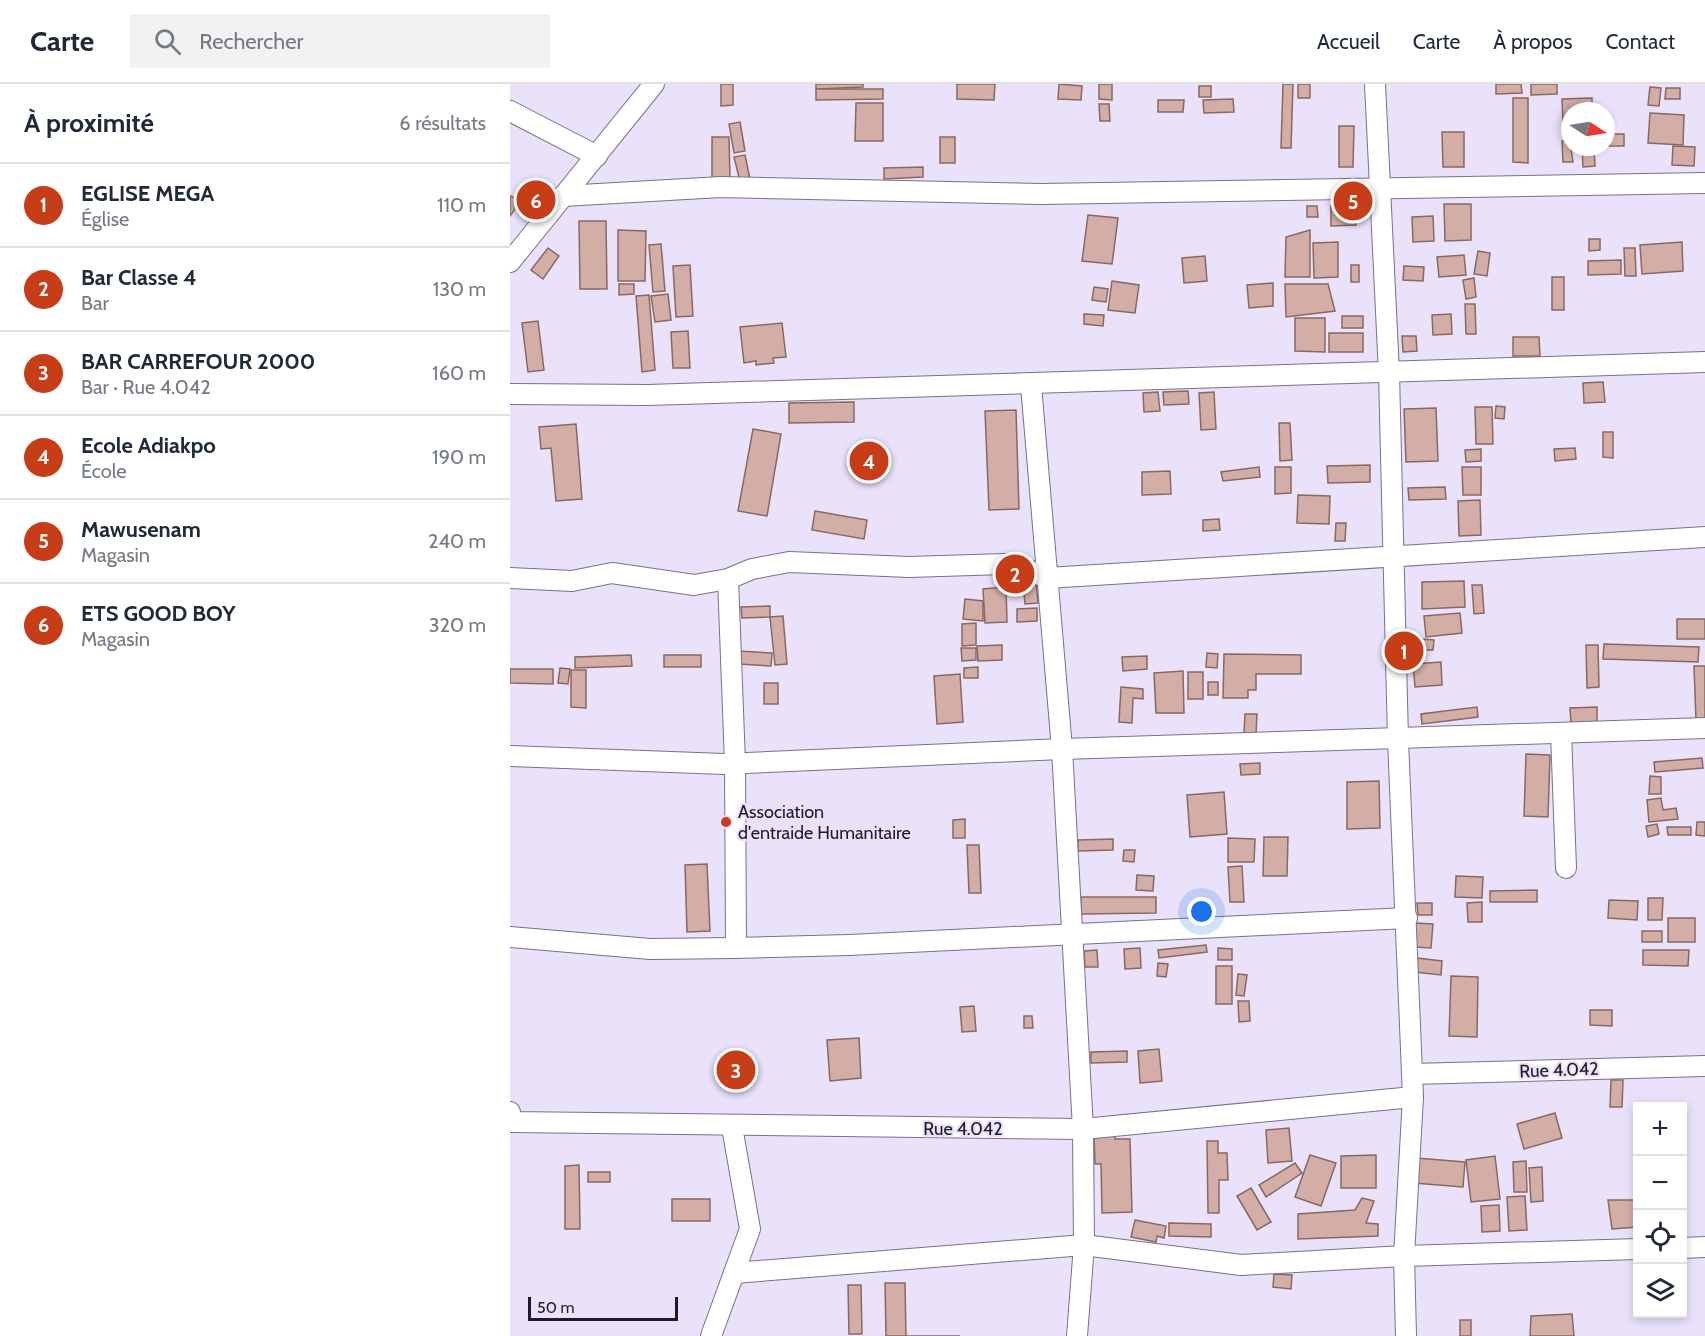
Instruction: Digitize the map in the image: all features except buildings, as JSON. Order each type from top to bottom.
[{"type":"street","points":[[510,262],[654,84]]},
{"type":"street","points":[[1375,84],[1389,373],[1398,740],[1413,1097],[1404,1256],[1406,1336]]},
{"type":"street","points":[[510,111],[597,156]]},
{"type":"street","points":[[563,196],[721,187],[1041,194],[1705,183]]},
{"type":"street","points":[[510,394],[648,395],[1705,362]]},
{"type":"street","points":[[1031,384],[1062,749],[1083,1129],[1084,1245],[1077,1336]]},
{"type":"street","points":[[510,578],[572,581],[612,573],[694,585],[728,579],[752,569],[789,562],[909,567],[1005,564],[1047,578],[1705,537]]},
{"type":"street","points":[[728,579],[735,764],[736,948]]},
{"type":"street","points":[[510,756],[558,760],[735,764],[1062,749],[1398,740],[1705,728]]},
{"type":"street","points":[[1561,734],[1566,868]]},
{"type":"street","points":[[510,937],[650,949],[736,948],[849,945],[1071,932],[1407,918]]},
{"type":"street","name":"Rue 4.042","points":[[1412,1074],[1705,1066]]},
{"type":"street","name":"Rue 4.042","points":[[511,1117],[732,1127],[1083,1129],[1413,1097]]},
{"type":"street","points":[[711,1336],[750,1229],[732,1127]]},
{"type":"street","points":[[734,1273],[1084,1245],[1241,1264],[1404,1256],[1633,1249]]},
{"type":"street","points":[[1687,1248],[1705,1247]]},
{"type":"place","name":"ETS GOOD BOY","points":[[536,200]]},
{"type":"place","name":"Mawusenam","points":[[1353,201]]},
{"type":"place","name":"Ecole Adiakpo","points":[[869,461]]},
{"type":"place","name":"Bar Classe 4","points":[[1015,574]]},
{"type":"place","name":"EGLISE MEGA","points":[[1404,651]]},
{"type":"place","name":"Association d'entraide Humanitaire","points":[[726,822]]},
{"type":"place","name":"BAR CARREFOUR 2000","points":[[736,1070]]}]
